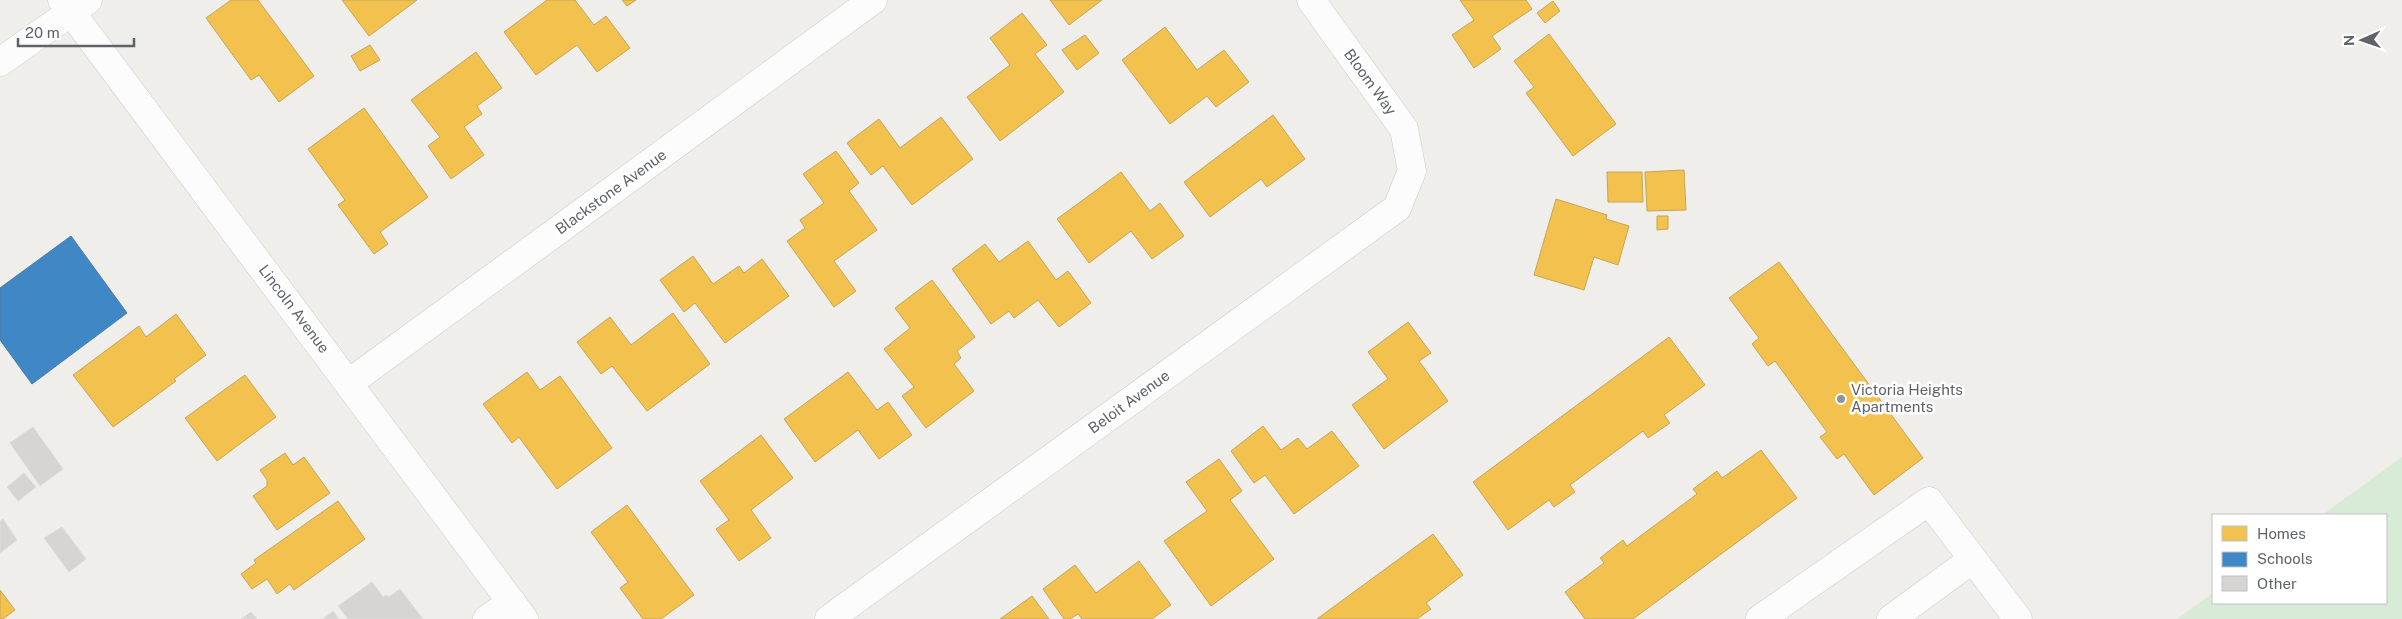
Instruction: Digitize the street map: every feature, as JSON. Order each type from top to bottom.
[{"type":"street","name":"Blackstone Avenue","points":[[349,383],[874,0]]},
{"type":"street","name":"Bloom Way","points":[[1311,0],[1404,129],[1412,172]]},
{"type":"street","name":"Lincoln Avenue","points":[[74,4],[349,383],[518,611]]},
{"type":"street","points":[[0,62],[74,4]]},
{"type":"street","name":"Beloit Avenue","points":[[829,619],[1397,208],[1412,172]]},
{"type":"street","points":[[1760,619],[1929,501],[2018,619]]},
{"type":"street","points":[[1891,619],[1973,559]]},
{"type":"street","points":[[487,619],[518,611]]},
{"type":"green space","points":[[2402,457],[2402,619],[2177,619],[2212,594],[2212,604],[2387,604],[2387,514],[2323,514]]},
{"type":"building: Homes","points":[[231,0],[258,0],[314,76],[279,102],[259,75],[251,80],[206,18]]},
{"type":"building: Homes","points":[[342,0],[417,0],[369,36]]},
{"type":"building: Homes","points":[[547,0],[575,0],[594,25],[606,16],[630,48],[597,72],[577,45],[536,75],[504,32]]},
{"type":"building: Homes","points":[[622,0],[636,0],[627,6]]},
{"type":"building: Homes","points":[[1050,0],[1102,0],[1069,25]]},
{"type":"building: Homes","points":[[1460,0],[1526,0],[1532,9],[1492,36],[1501,49],[1474,68],[1452,35],[1474,20]]},
{"type":"building: Homes","points":[[1553,1],[1560,11],[1545,23],[1537,13]]},
{"type":"building: Homes","points":[[1022,13],[1047,45],[1035,54],[1064,92],[1000,141],[967,97],[1010,65],[990,38]]},
{"type":"building: Homes","points":[[1165,27],[1197,70],[1224,50],[1249,82],[1216,107],[1207,96],[1170,124],[1122,60]]},
{"type":"building: Homes","points":[[1549,34],[1616,124],[1573,156],[1526,93],[1534,87],[1514,61]]},
{"type":"building: Homes","points":[[1085,35],[1099,53],[1077,70],[1062,50]]},
{"type":"building: Homes","points":[[370,45],[380,60],[360,71],[351,56]]},
{"type":"building: Homes","points":[[476,52],[502,88],[477,106],[482,114],[464,127],[484,155],[451,179],[428,146],[440,137],[411,100]]},
{"type":"building: Homes","points":[[364,108],[428,197],[380,232],[388,244],[374,254],[338,205],[345,200],[308,149]]},
{"type":"building: Homes","points":[[1273,115],[1305,159],[1267,187],[1261,179],[1210,217],[1184,182]]},
{"type":"building: Homes","points":[[941,117],[973,159],[912,205],[883,166],[871,175],[847,143],[879,119],[900,148]]},
{"type":"building: Homes","points":[[836,151],[859,183],[849,191],[877,230],[834,261],[856,291],[834,307],[787,241],[805,228],[800,220],[824,203],[803,174]]},
{"type":"building: Homes","points":[[1684,170],[1686,210],[1647,211],[1645,172]]},
{"type":"building: Homes","points":[[1121,172],[1150,211],[1160,203],[1184,236],[1152,259],[1131,231],[1089,263],[1057,219]]},
{"type":"building: Homes","points":[[1607,172],[1642,172],[1643,202],[1608,202]]},
{"type":"building: Homes","points":[[1556,199],[1607,215],[1606,219],[1629,226],[1618,265],[1594,257],[1584,290],[1534,275]]},
{"type":"building: Homes","points":[[1657,216],[1668,216],[1668,229],[1657,230]]},
{"type":"building: Homes","points":[[1028,241],[1056,280],[1068,271],[1091,303],[1059,327],[1038,300],[1014,318],[1009,311],[991,324],[952,269],[985,244],[999,262]]},
{"type":"building: Homes","points":[[693,256],[713,284],[739,266],[744,273],[762,259],[789,296],[725,343],[695,303],[684,312],[660,280]]},
{"type":"building: Homes","name":"Victoria Heights Apartments","points":[[1779,262],[1923,458],[1874,495],[1844,454],[1837,459],[1820,437],[1827,432],[1775,361],[1768,366],[1752,344],[1759,338],[1729,298]]},
{"type":"building: Homes","points":[[932,280],[975,337],[957,351],[961,358],[954,364],[974,391],[926,428],[902,396],[914,387],[884,349],[910,328],[895,308]]},
{"type":"building: Homes","points":[[673,313],[710,364],[647,411],[612,366],[601,374],[577,342],[610,317],[631,345]]},
{"type":"building: Homes","points":[[176,314],[206,355],[174,379],[176,381],[113,427],[73,375],[139,326],[146,337]]},
{"type":"building: Homes","points":[[1408,322],[1431,353],[1419,361],[1448,401],[1384,449],[1352,405],[1388,379],[1368,352]]},
{"type":"building: Homes","points":[[1669,337],[1705,385],[1664,415],[1670,423],[1648,438],[1643,431],[1570,485],[1575,492],[1554,507],[1549,500],[1508,530],[1473,482]]},
{"type":"building: Homes","points":[[527,372],[540,390],[560,376],[612,448],[557,489],[519,437],[512,443],[483,404]]},
{"type":"building: Homes","points":[[848,372],[877,410],[888,402],[912,435],[879,459],[858,430],[815,462],[784,419]]},
{"type":"building: Homes","points":[[245,375],[276,417],[217,461],[185,418]]},
{"type":"building: Homes","points":[[1263,426],[1281,450],[1298,438],[1307,449],[1332,431],[1359,466],[1294,514],[1265,475],[1254,483],[1231,451]]},
{"type":"building: Homes","points":[[761,435],[793,478],[751,510],[771,538],[739,561],[716,529],[729,520],[700,481]]},
{"type":"building: Homes","points":[[1761,450],[1797,498],[1633,619],[1585,619],[1565,592],[1604,563],[1600,558],[1623,540],[1627,546],[1697,494],[1693,489],[1717,471],[1722,478]]},
{"type":"building: Homes","points":[[285,453],[293,465],[304,457],[330,493],[277,530],[253,496],[267,486],[267,480],[260,470]]},
{"type":"building: Homes","points":[[1219,459],[1242,491],[1230,500],[1274,559],[1211,606],[1164,541],[1207,511],[1186,482]]},
{"type":"building: Homes","points":[[338,501],[365,539],[294,590],[290,584],[277,594],[267,579],[252,589],[241,574],[256,563],[254,560]]},
{"type":"building: Homes","points":[[627,505],[694,595],[661,619],[643,619],[620,588],[628,582],[591,532]]},
{"type":"building: Homes","points":[[1433,534],[1463,575],[1426,603],[1431,609],[1417,619],[1317,619]]},
{"type":"building: Homes","points":[[1139,561],[1171,605],[1152,619],[1082,619],[1078,614],[1070,619],[1064,619],[1043,589],[1075,565],[1096,593]]},
{"type":"building: Homes","points":[[0,590],[15,610],[3,619],[0,619]]},
{"type":"building: Homes","points":[[1032,596],[1049,619],[1000,619]]},
{"type":"building: Schools","points":[[71,236],[127,313],[32,384],[0,340],[0,288]]},
{"type":"building: Other","points":[[33,427],[63,469],[40,486],[10,443]]},
{"type":"building: Other","points":[[24,473],[36,487],[18,501],[7,487]]},
{"type":"building: Other","points":[[3,519],[17,540],[0,553],[0,521]]},
{"type":"building: Other","points":[[62,527],[86,559],[69,572],[44,538]]},
{"type":"building: Other","points":[[372,582],[383,597],[387,595],[389,597],[400,589],[423,619],[348,619],[338,606]]},
{"type":"building: Other","points":[[333,611],[339,619],[323,619]]},
{"type":"building: Other","points":[[251,612],[257,619],[241,619]]},
{"type":"place","name":"Victoria Heights Apartments","points":[[1841,399]]}]
